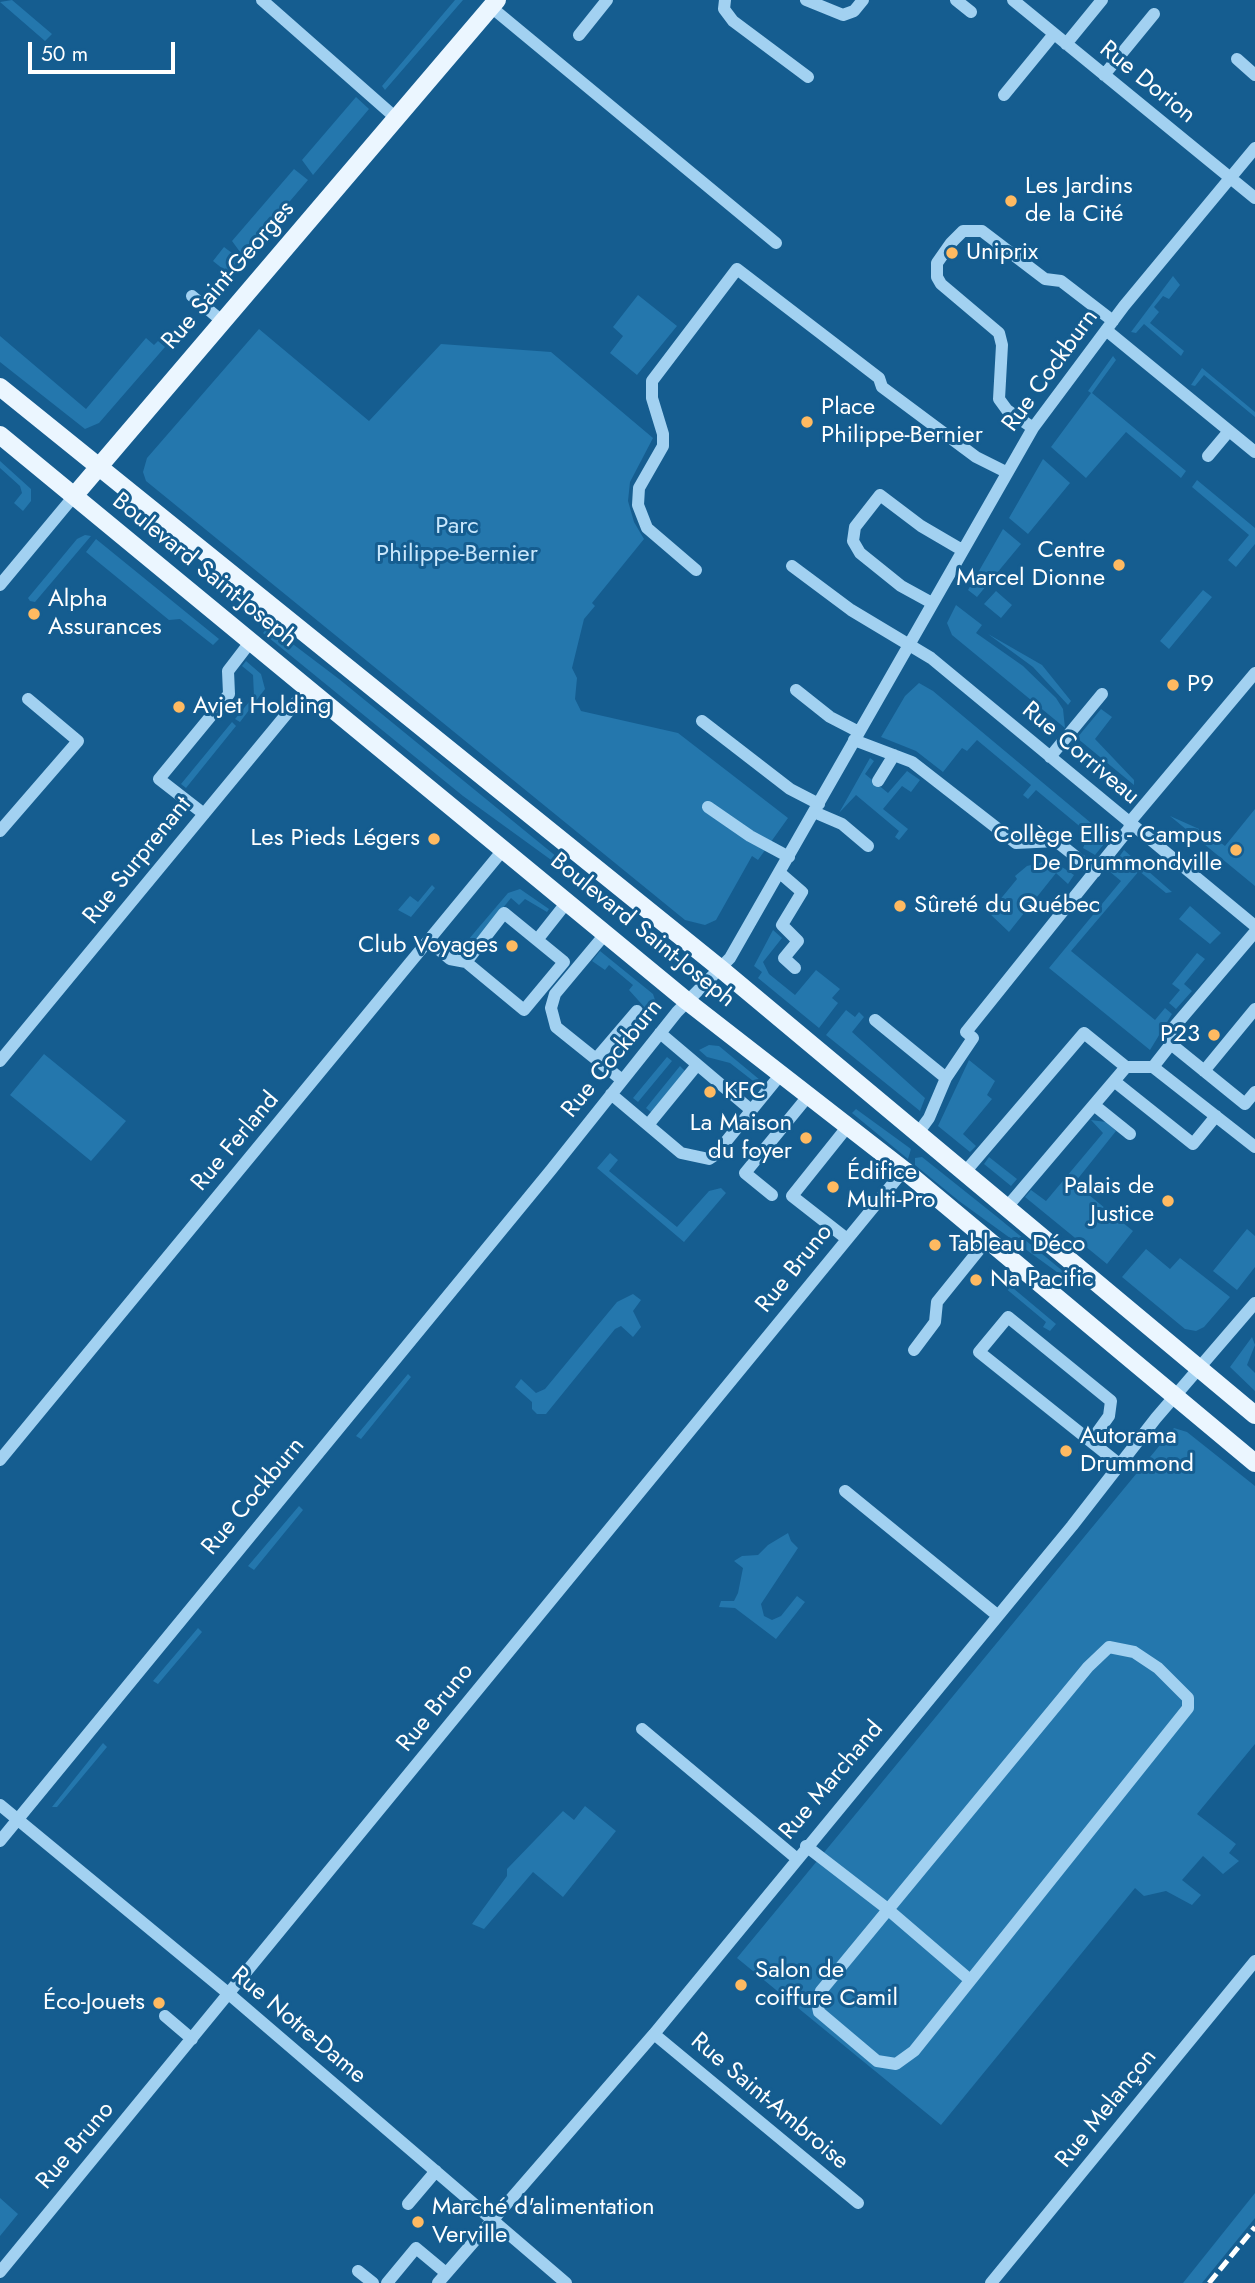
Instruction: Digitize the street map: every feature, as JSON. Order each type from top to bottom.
[{"type":"main road","name":"Rue Saint-Georges","points":[[74,496],[494,3]]},
{"type":"main road","name":"Boulevard Saint-Joseph","points":[[0,387],[721,969],[1201,1367],[1255,1415]]},
{"type":"main road","name":"Boulevard Saint-Joseph","points":[[0,435],[688,1002],[904,1170],[1255,1464]]},
{"type":"street","points":[[262,0],[396,118]]},
{"type":"street","points":[[579,35],[607,0]]},
{"type":"street","points":[[806,0],[839,14],[854,11],[863,0]]},
{"type":"street","points":[[956,0],[971,12]]},
{"type":"street","name":"Rue Dorion","points":[[1013,0],[1255,198]]},
{"type":"street","points":[[1066,44],[1102,0]]},
{"type":"street","points":[[723,1],[724,9],[733,21],[808,78]]},
{"type":"street","points":[[494,3],[776,243]]},
{"type":"street","points":[[1104,75],[1154,14]]},
{"type":"street","points":[[1004,95],[1054,34]]},
{"type":"street","points":[[1237,59],[1255,75]]},
{"type":"street","name":"Rue Cockburn","points":[[0,1841],[660,1033],[721,969],[780,873],[1033,428],[1109,326],[1255,148]]},
{"type":"street","points":[[1033,428],[1007,410],[999,399],[1002,345],[999,333],[941,284],[937,277],[937,263],[963,231],[982,231],[1045,279],[1061,281],[1255,452]]},
{"type":"street","points":[[695,570],[647,528],[638,505],[642,481],[663,446],[663,434],[652,398],[652,382],[737,269],[879,378],[882,387],[976,457],[1006,472]]},
{"type":"street","points":[[192,296],[222,321]]},
{"type":"street","points":[[1208,456],[1229,431]]},
{"type":"street","points":[[932,603],[901,586],[860,553],[853,541],[855,527],[880,495],[920,527],[962,550]]},
{"type":"street","name":"Rue Saint-Georges","points":[[0,585],[74,496]]},
{"type":"street","name":"Rue Corriveau","points":[[792,566],[851,610],[931,657],[1255,926]]},
{"type":"street","points":[[204,814],[159,779],[229,694],[228,671],[251,641]]},
{"type":"street","points":[[918,1133],[929,1118],[946,1078],[973,1038],[966,1032],[1255,673]]},
{"type":"street","name":"Rue Surprenant","points":[[0,1061],[308,688]]},
{"type":"street","points":[[796,690],[857,736],[912,761],[1016,843],[1056,841],[1095,872]]},
{"type":"street","points":[[1050,757],[1102,694]]},
{"type":"street","points":[[0,831],[78,741],[28,699]]},
{"type":"street","points":[[702,721],[869,846]]},
{"type":"street","points":[[878,781],[894,755]]},
{"type":"street","points":[[708,807],[750,836],[789,857]]},
{"type":"street","name":"Rue Ferland","points":[[0,1460],[503,850]]},
{"type":"street","points":[[780,873],[802,892],[782,925],[798,941],[784,958],[795,968]]},
{"type":"street","points":[[537,940],[567,902]]},
{"type":"street","points":[[429,941],[450,959],[466,962],[524,1010],[564,962],[504,914],[466,962]]},
{"type":"street","points":[[1153,1067],[1171,1044],[1174,1027],[1255,932]]},
{"type":"street","points":[[606,933],[555,994],[551,1003],[556,1027],[622,1080]]},
{"type":"street","points":[[1204,1071],[1255,1009]]},
{"type":"street","points":[[596,1059],[637,1011]]},
{"type":"street","points":[[875,1020],[946,1078]]},
{"type":"street","points":[[660,1033],[751,1110]]},
{"type":"street","points":[[965,1172],[1084,1033],[1126,1067],[1153,1067],[1255,1147]]},
{"type":"street","points":[[1171,1044],[1245,1104],[1255,1092]]},
{"type":"street","points":[[648,1125],[697,1065]]},
{"type":"street","points":[[1007,1207],[1126,1067]]},
{"type":"street","points":[[611,1094],[681,1153],[709,1159],[781,1074]]},
{"type":"street","points":[[1114,1081],[1193,1144],[1216,1116]]},
{"type":"street","points":[[772,1195],[745,1173],[809,1095]]},
{"type":"street","points":[[1094,1105],[1130,1134]]},
{"type":"street","points":[[847,1239],[792,1196],[848,1126]]},
{"type":"street","name":"Rue Bruno","points":[[0,2272],[904,1170]]},
{"type":"street","points":[[914,1350],[935,1322],[937,1302],[987,1240]]},
{"type":"street","name":"Rue Marchand","points":[[442,2278],[654,2034],[1174,1397],[1250,1320],[1255,1303]]},
{"type":"street","points":[[1091,1441],[1109,1416],[1111,1401],[1008,1317],[979,1352],[1119,1464]]},
{"type":"street","points":[[1044,1422],[1053,1411]]},
{"type":"street","points":[[845,1491],[997,1615]]},
{"type":"street","points":[[1109,1647],[1121,1648],[1143,1657],[1188,1698],[1188,1708],[970,1980],[914,2051],[896,2064],[884,2064],[872,2058],[820,2012],[818,1996],[1098,1655],[1109,1647]]},
{"type":"street","points":[[642,1729],[796,1858]]},
{"type":"street","name":"Rue Notre-Dame","points":[[0,1805],[229,1994],[566,2283]]},
{"type":"street","points":[[806,1846],[888,1910],[970,1980]]},
{"type":"street","name":"Rue Melançon","points":[[991,2283],[1253,1967]]},
{"type":"street","points":[[165,2016],[192,2039]]},
{"type":"street","name":"Rue Saint-Ambroise","points":[[654,2034],[858,2203]]},
{"type":"street","points":[[408,2204],[436,2171]]},
{"type":"street","points":[[387,2283],[416,2248],[442,2278]]},
{"type":"street","points":[[358,2271],[373,2283]]},
{"type":"green space","points":[[12,0],[52,34],[45,41],[0,2]]},
{"type":"green space","points":[[455,0],[463,0],[385,90],[382,86]]},
{"type":"green space","points":[[356,97],[369,109],[313,175],[302,160]]},
{"type":"green space","points":[[294,169],[308,180],[243,256],[232,241]]},
{"type":"green space","points":[[224,247],[240,259],[228,273],[213,261]]},
{"type":"green space","points":[[1173,276],[1180,285],[1169,299],[1163,296],[1154,307],[1159,312],[1150,323],[1184,351],[1181,356],[1144,324],[1136,333],[1131,332]]},
{"type":"green space","points":[[638,295],[677,326],[637,375],[610,353],[623,336],[613,327]]},
{"type":"green space","name":"Parc Philippe-Bernier","points":[[259,329],[369,421],[441,344],[551,352],[653,438],[630,482],[628,501],[634,522],[644,539],[592,603],[595,606],[584,619],[572,668],[577,678],[575,699],[581,711],[678,733],[788,818],[758,860],[752,856],[716,920],[705,925],[685,920],[146,481],[143,472],[147,458]]},
{"type":"green space","points":[[0,336],[86,409],[146,338],[154,345],[158,341],[165,347],[99,423],[85,429],[0,362]]},
{"type":"green space","points":[[1113,356],[1116,360],[1092,393],[1186,471],[1181,478],[1126,432],[1086,478],[1051,447],[1091,393],[1088,391]]},
{"type":"green space","points":[[1202,368],[1255,412],[1255,417],[1204,375],[1195,386],[1191,385]]},
{"type":"green space","points":[[1043,459],[1070,483],[1028,534],[1009,518]]},
{"type":"green space","points":[[0,461],[31,489],[31,501],[23,511],[14,503],[22,493],[20,486],[0,468]]},
{"type":"green space","points":[[1197,480],[1255,528],[1255,544],[1236,567],[1228,560],[1249,535],[1192,487]]},
{"type":"green space","points":[[1003,529],[1021,544],[977,597],[968,590]]},
{"type":"green space","points":[[85,535],[91,536],[35,602],[30,601],[28,598],[77,539]]},
{"type":"green space","points":[[96,539],[219,639],[213,645],[180,619],[169,620],[86,552]]},
{"type":"green space","points":[[1203,590],[1212,597],[1169,649],[1160,641]]},
{"type":"green space","points":[[996,591],[1012,605],[1001,618],[984,604]]},
{"type":"green space","points":[[956,605],[982,625],[976,633],[1023,666],[1056,698],[1063,709],[1065,728],[952,635],[947,623]]},
{"type":"green space","points":[[269,626],[339,679],[579,875],[576,878],[463,796],[263,633]]},
{"type":"green space","points":[[988,634],[1042,665],[1071,701],[1068,705],[1033,667]]},
{"type":"green space","points":[[246,661],[261,674],[265,689],[240,722],[235,719],[254,696],[253,675],[242,666]]},
{"type":"green space","points":[[919,683],[933,691],[1109,838],[1095,855],[1083,848],[1089,834],[1036,790],[1028,799],[1023,795],[1031,785],[977,740],[967,751],[962,748],[943,772],[916,751],[881,737],[905,696]]},
{"type":"green space","points":[[1101,709],[1112,717],[1095,739],[1134,780],[1134,785],[1077,738]]},
{"type":"green space","points":[[232,722],[236,726],[186,788],[181,784]]},
{"type":"green space","points":[[870,758],[874,761],[865,774],[888,793],[907,771],[920,780],[911,792],[902,786],[883,809],[908,829],[899,840],[895,837],[899,831],[856,795],[839,813]]},
{"type":"green space","name":"Collège Ellis - Campus De Drummondville","points":[[1255,809],[1255,886],[1170,816],[1208,833],[1225,846]]},
{"type":"green space","points":[[1124,850],[1172,892],[1166,893],[1139,871],[1071,951],[1155,1020],[1165,1008],[1172,1014],[1150,1050],[1049,968],[1121,881],[1109,871]]},
{"type":"green space","points":[[1043,862],[1056,863],[1074,875],[1068,884],[1056,873],[1009,932],[989,913],[1017,879],[1015,876],[1027,866]]},
{"type":"green space","points":[[432,885],[435,888],[411,917],[398,910],[410,896],[418,902]]},
{"type":"green space","points":[[520,889],[549,909],[547,912],[525,899],[519,905],[511,898],[467,952],[457,953],[508,893]]},
{"type":"green space","points":[[1190,906],[1221,933],[1210,944],[1179,919]]},
{"type":"green space","points":[[773,930],[782,938],[763,962],[769,974],[795,995],[816,970],[840,989],[832,998],[838,1003],[819,1028],[758,978],[762,972],[754,966]]},
{"type":"green space","points":[[600,951],[653,994],[655,1000],[651,1014],[614,1058],[609,1054],[647,1010],[629,990],[633,985],[609,965],[605,970],[592,961]]},
{"type":"green space","points":[[1197,953],[1205,959],[1184,984],[1192,991],[1176,1009],[1169,1003],[1180,990],[1172,984]]},
{"type":"green space","points":[[846,1010],[855,1017],[859,1012],[864,1017],[852,1032],[925,1098],[920,1111],[826,1035]]},
{"type":"green space","points":[[709,1045],[719,1046],[760,1080],[757,1084],[730,1063],[707,1057],[699,1050]]},
{"type":"green space","points":[[44,1054],[126,1121],[91,1161],[10,1095]]},
{"type":"green space","points":[[667,1057],[672,1061],[638,1102],[633,1098]]},
{"type":"green space","points":[[969,1060],[995,1081],[987,1095],[992,1099],[963,1134],[976,1146],[970,1152],[938,1126]]},
{"type":"green space","points":[[680,1066],[687,1073],[653,1114],[646,1108]]},
{"type":"green space","points":[[856,1109],[911,1149],[908,1159],[852,1113]]},
{"type":"green space","points":[[1091,1120],[1106,1122],[1116,1131],[1076,1181],[1078,1186],[1133,1231],[1107,1264],[1025,1197],[1031,1190],[1046,1201],[1103,1133]]},
{"type":"green space","points":[[610,1153],[618,1160],[609,1171],[677,1227],[709,1191],[721,1188],[726,1193],[684,1242],[597,1168]]},
{"type":"green space","points":[[922,1157],[1081,1286],[1079,1288],[959,1201],[915,1165],[915,1158]]},
{"type":"green space","points":[[989,1157],[1017,1179],[1011,1186],[984,1164]]},
{"type":"green space","points":[[1247,1229],[1255,1236],[1255,1267],[1237,1290],[1213,1271]]},
{"type":"green space","points":[[1146,1249],[1170,1269],[1180,1258],[1230,1297],[1204,1327],[1196,1331],[1185,1329],[1122,1277]]},
{"type":"green space","points":[[1001,1278],[1056,1324],[1050,1331],[1043,1327],[1046,1322],[998,1282]]},
{"type":"green space","points":[[633,1294],[641,1300],[633,1311],[641,1327],[633,1337],[621,1326],[615,1329],[546,1414],[537,1414],[532,1409],[532,1402],[515,1387],[521,1379],[536,1393],[545,1389],[617,1302]]},
{"type":"green space","points":[[1252,1337],[1255,1345],[1247,1365],[1255,1373],[1255,1391],[1230,1367]]},
{"type":"green space","points":[[408,1374],[411,1377],[361,1439],[356,1436]]},
{"type":"green space","points":[[1174,1428],[1187,1432],[1255,1486],[1255,1744],[1197,1814],[1236,1844],[1229,1853],[1239,1861],[1223,1874],[1203,1856],[1182,1880],[1201,1895],[1192,1905],[1166,1891],[1144,1896],[1135,1888],[941,2125],[737,1958]]},
{"type":"green space","points":[[299,1506],[303,1510],[254,1570],[248,1566]]},
{"type":"green space","points":[[788,1533],[798,1548],[761,1604],[764,1616],[772,1620],[781,1616],[797,1596],[805,1602],[776,1639],[735,1608],[719,1607],[721,1601],[734,1601],[738,1593],[743,1568],[734,1561],[742,1556],[758,1555],[768,1545]]},
{"type":"green space","points":[[198,1628],[202,1632],[158,1684],[153,1681]]},
{"type":"green space","points":[[103,1743],[107,1747],[57,1807],[52,1807]]},
{"type":"green space","points":[[585,1806],[616,1831],[563,1897],[533,1872],[484,1929],[472,1924],[507,1876],[507,1869],[563,1811],[574,1820]]},
{"type":"green space","points":[[1255,2193],[1255,2218],[1202,2283],[1183,2283]]},
{"type":"green space","points":[[0,2198],[18,2214],[0,2236]]},
{"type":"railway","points":[[1209,2283],[1255,2227]]},
{"type":"place","name":"Les Jardins de la Cité","points":[[1011,201]]},
{"type":"place","name":"Uniprix","points":[[952,253]]},
{"type":"place","name":"Place Philippe-Bernier","points":[[807,422]]},
{"type":"place","name":"Centre Marcel Dionne","points":[[1119,565]]},
{"type":"place","name":"Alpha Assurances","points":[[34,614]]},
{"type":"place","name":"P9","points":[[1173,685]]},
{"type":"place","name":"Avjet Holding","points":[[179,707]]},
{"type":"place","name":"Les Pieds Légers","points":[[434,839]]},
{"type":"place","name":"Collège Ellis - Campus De Drummondville","points":[[1236,850]]},
{"type":"place","name":"Sûreté du Québec","points":[[900,906]]},
{"type":"place","name":"Club Voyages","points":[[512,946]]},
{"type":"place","name":"P23","points":[[1214,1035]]},
{"type":"place","name":"KFC","points":[[710,1092]]},
{"type":"place","name":"La Maison du foyer","points":[[806,1138]]},
{"type":"place","name":"Édifice Multi-Pro","points":[[833,1187]]},
{"type":"place","name":"Palais de Justice","points":[[1168,1201]]},
{"type":"place","name":"Tableau Déco","points":[[935,1245]]},
{"type":"place","name":"Na Pacific","points":[[976,1280]]},
{"type":"place","name":"Autorama Drummond","points":[[1066,1451]]},
{"type":"place","name":"Salon de coiffure Camil","points":[[741,1985]]},
{"type":"place","name":"Éco-Jouets","points":[[159,2003]]},
{"type":"place","name":"Marché d'alimentation Verville","points":[[418,2222]]}]
